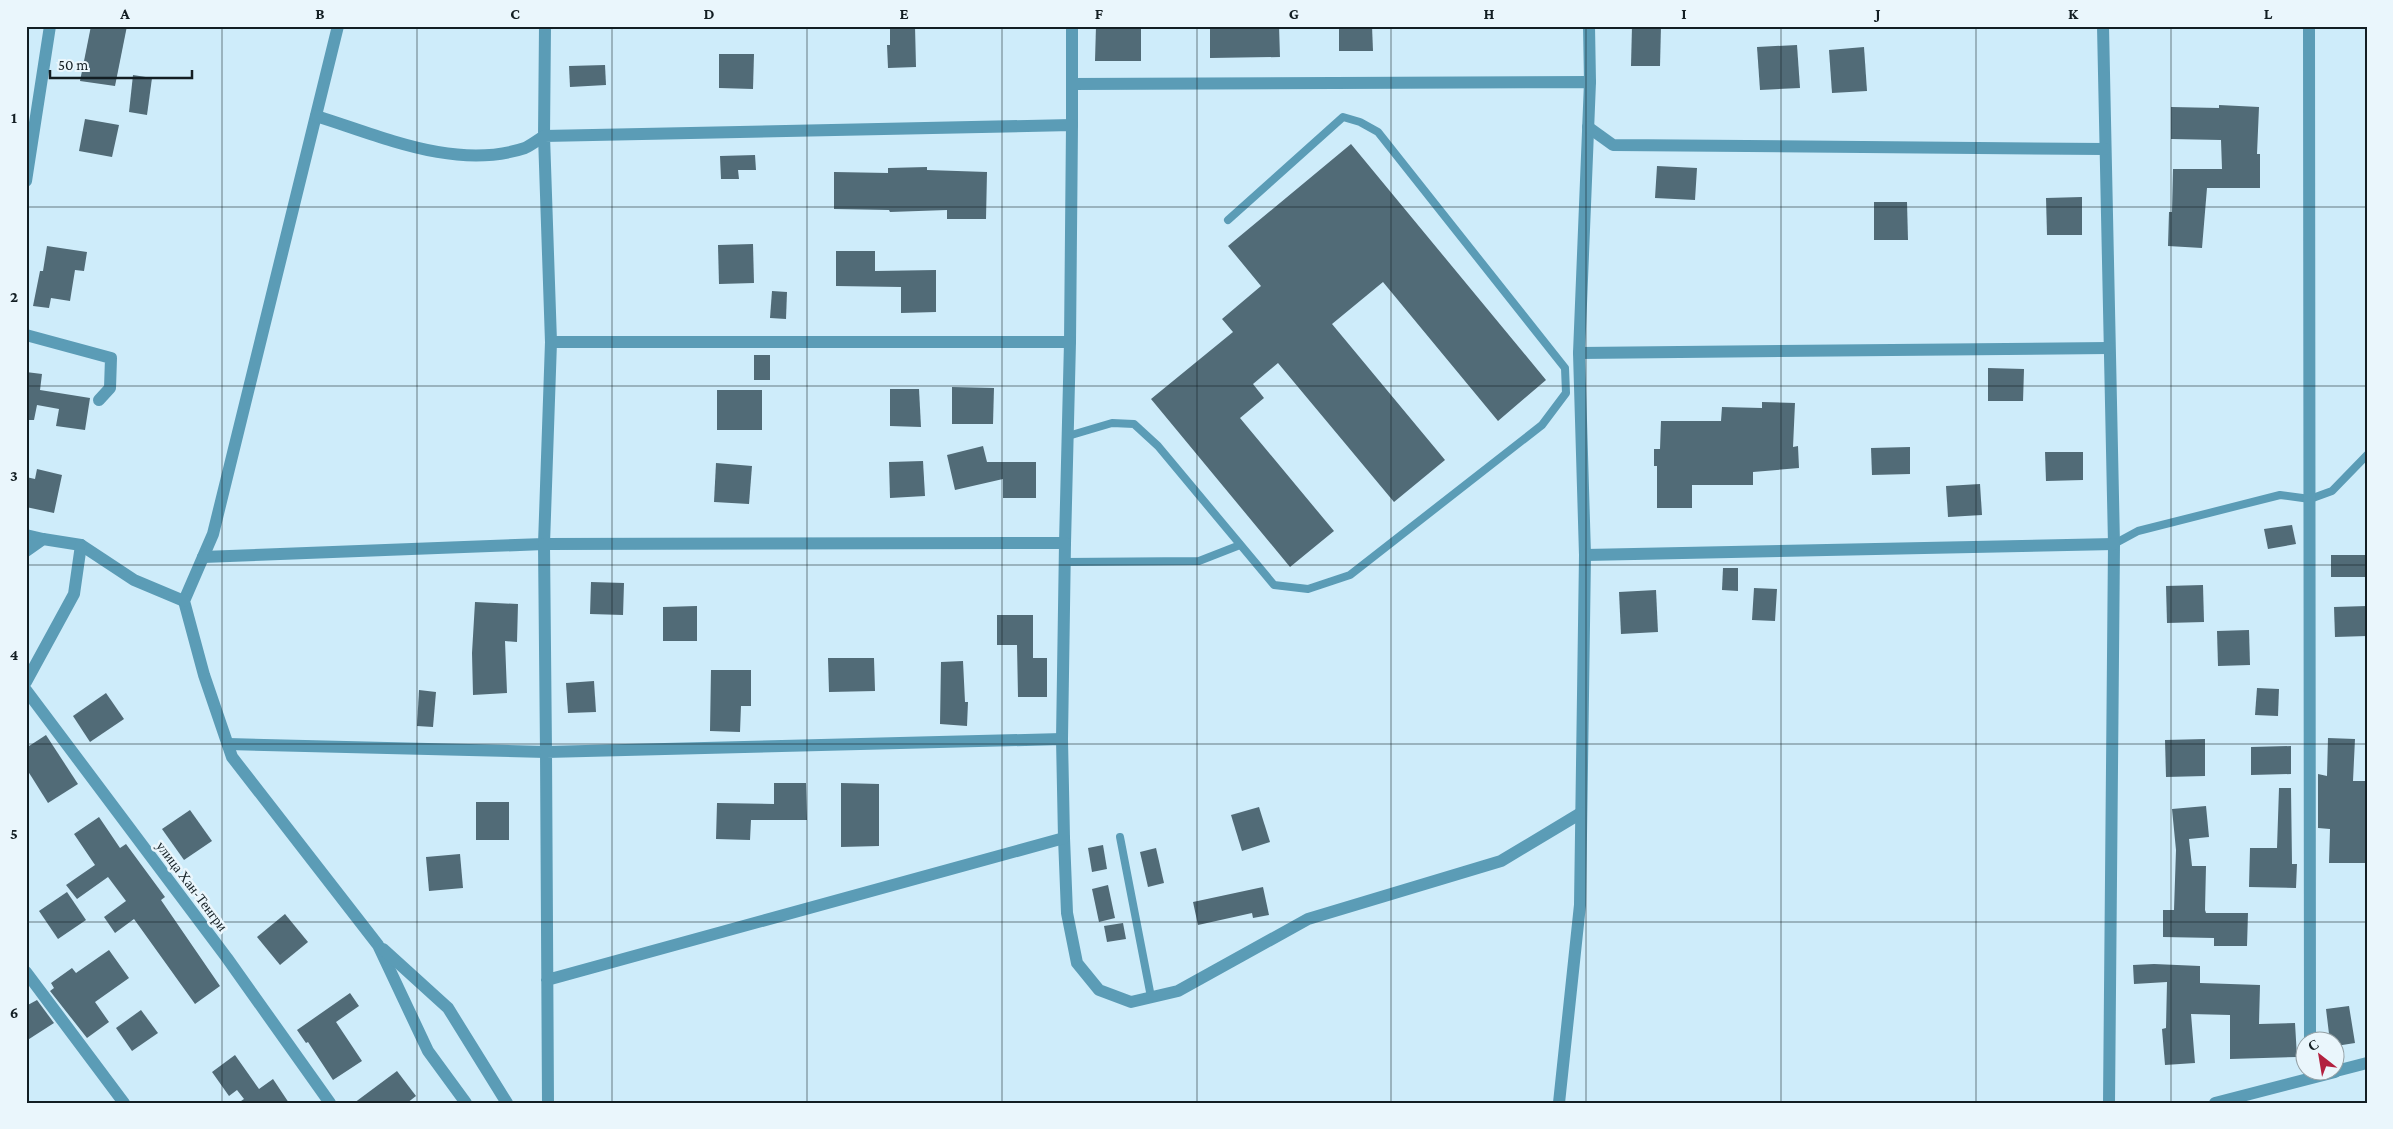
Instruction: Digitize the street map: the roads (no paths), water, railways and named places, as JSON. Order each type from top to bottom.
[{"type":"street","points":[[26,181],[50,26]]},
{"type":"street","points":[[338,26],[213,534],[184,601],[204,675],[232,757],[378,945],[448,1008],[507,1103]]},
{"type":"street","points":[[545,26],[544,136],[551,342],[544,544],[548,1103]]},
{"type":"street","points":[[1072,26],[1070,342],[1064,562],[1062,739],[1067,913],[1077,963],[1099,990],[1131,1002],[1178,991],[1308,919],[1501,861],[1581,813]]},
{"type":"street","points":[[1559,1103],[1580,905],[1585,555],[1579,353],[1590,82],[1589,26]]},
{"type":"street","points":[[2103,26],[2114,544],[2109,1103]]},
{"type":"street","points":[[2309,26],[2310,1032]]},
{"type":"street","points":[[1072,84],[1590,82]]},
{"type":"street","points":[[316,116],[444,154],[490,154],[525,148],[544,136],[1072,125]]},
{"type":"street","points":[[1588,128],[1613,145],[2105,149]]},
{"type":"street","points":[[26,335],[111,358],[110,388],[99,400]]},
{"type":"street","points":[[551,342],[1070,342]]},
{"type":"street","points":[[1579,353],[2109,348]]},
{"type":"street","points":[[26,535],[81,545],[134,580],[184,601]]},
{"type":"street","points":[[26,551],[43,539]]},
{"type":"street","points":[[203,557],[544,544],[1065,543]]},
{"type":"street","points":[[1585,555],[2114,544]]},
{"type":"street","points":[[26,682],[74,594],[81,545]]},
{"type":"street","name":"улица Хан-Тенгри","points":[[26,690],[227,958],[330,1103]]},
{"type":"street","points":[[228,744],[546,752],[1062,739]]},
{"type":"street","points":[[547,980],[1064,838]]},
{"type":"street","points":[[378,945],[428,1051],[466,1103]]},
{"type":"street","points":[[26,972],[124,1103]]},
{"type":"street","points":[[2346,1068],[2367,1063]]},
{"type":"street","points":[[2216,1103],[2296,1079]]},
{"type":"lane","points":[[1068,436],[1112,423],[1134,424],[1158,446],[1274,585],[1308,589],[1350,575],[1542,425],[1566,393],[1565,368],[1378,132],[1360,122],[1343,117],[1228,220]]},
{"type":"lane","points":[[2114,544],[2138,530],[2280,494],[2310,499],[2332,491],[2367,455]]},
{"type":"lane","points":[[1064,562],[1199,561],[1240,545]]},
{"type":"lane","points":[[1120,837],[1151,997]]}]
